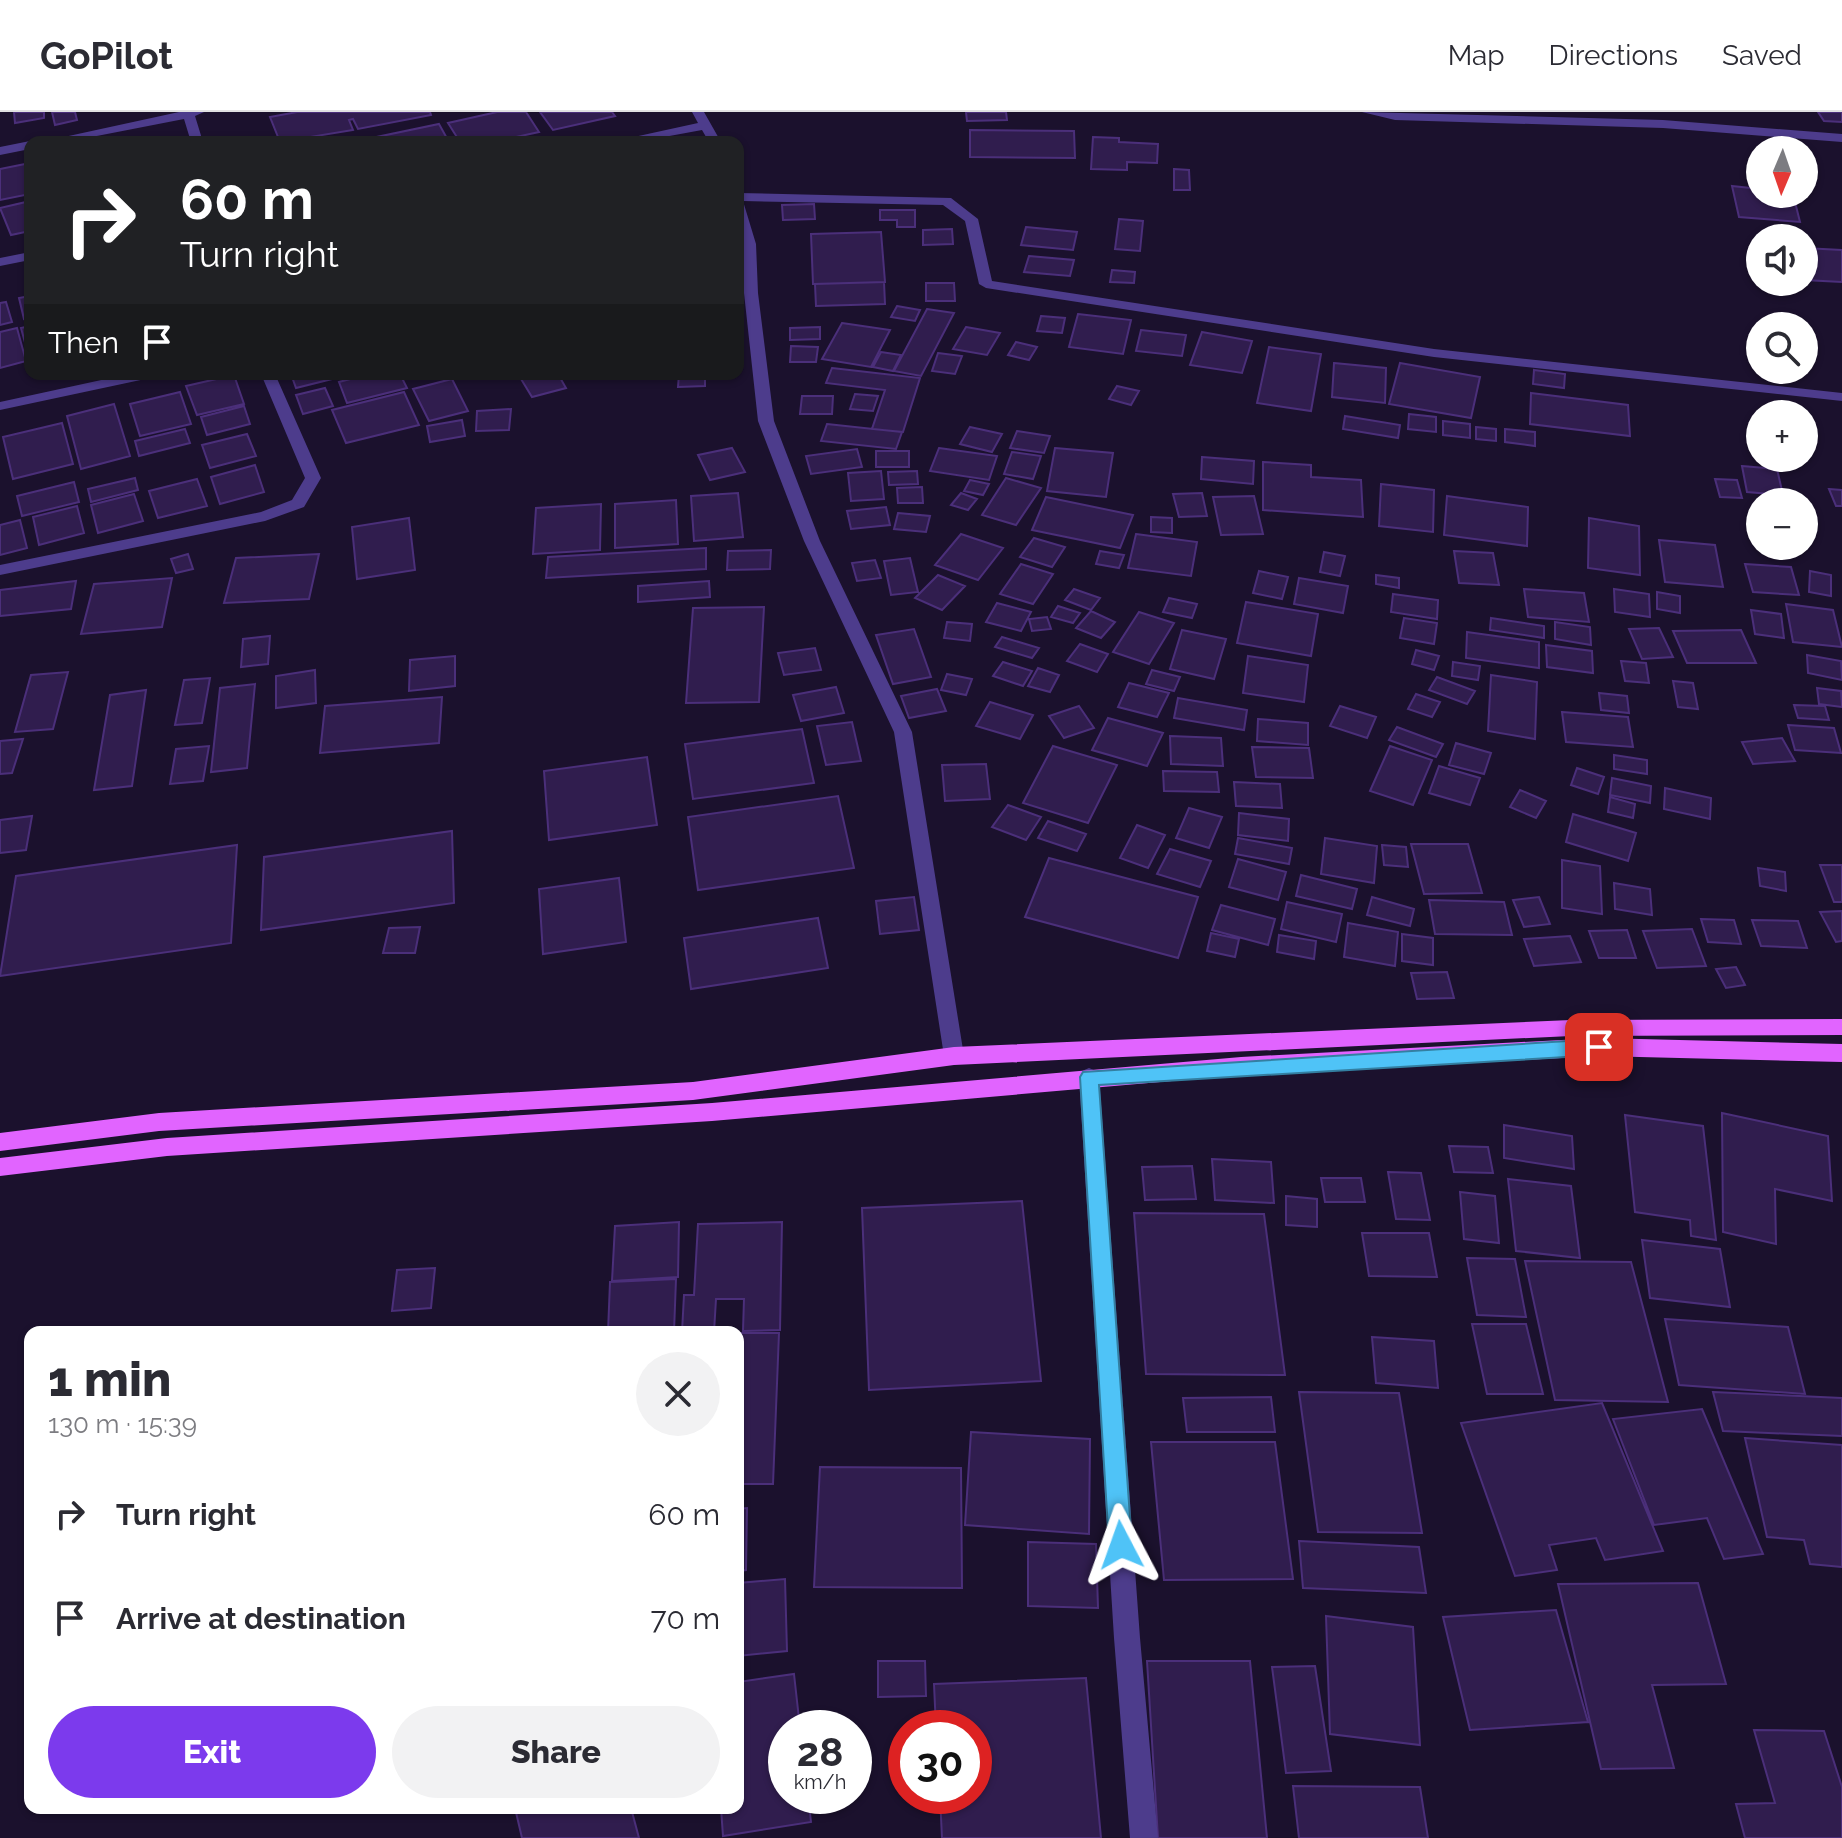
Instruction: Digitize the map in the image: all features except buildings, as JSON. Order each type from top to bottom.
[{"type":"main road","points":[[0,1142],[159,1122],[693,1091],[954,1056],[1571,1028],[1842,1027]]},
{"type":"main road","points":[[0,1167],[167,1147],[712,1112],[1089,1077],[1599,1047],[1842,1053]]},
{"type":"street","points":[[698,112],[712,136]]},
{"type":"street","points":[[1368,112],[1411,117],[1663,124],[1842,138]]},
{"type":"street","points":[[1727,112],[1739,130]]},
{"type":"street","points":[[77,136],[191,113],[196,136]]},
{"type":"street","points":[[649,136],[707,125]]},
{"type":"street","points":[[0,151],[24,146]]},
{"type":"street","points":[[744,200],[946,201],[971,219],[986,284],[1434,353],[1842,397]]},
{"type":"street","points":[[744,251],[766,421],[812,541],[903,732],[954,1056]]},
{"type":"street","points":[[0,262],[24,257]]},
{"type":"street","points":[[0,406],[122,380]]},
{"type":"street","points":[[0,570],[265,516],[298,503],[313,478],[271,380]]},
{"type":"street","points":[[1089,1077],[1144,1838]]},
{"type":"route","points":[[1121,1545],[1089,1077],[1599,1047]]}]
